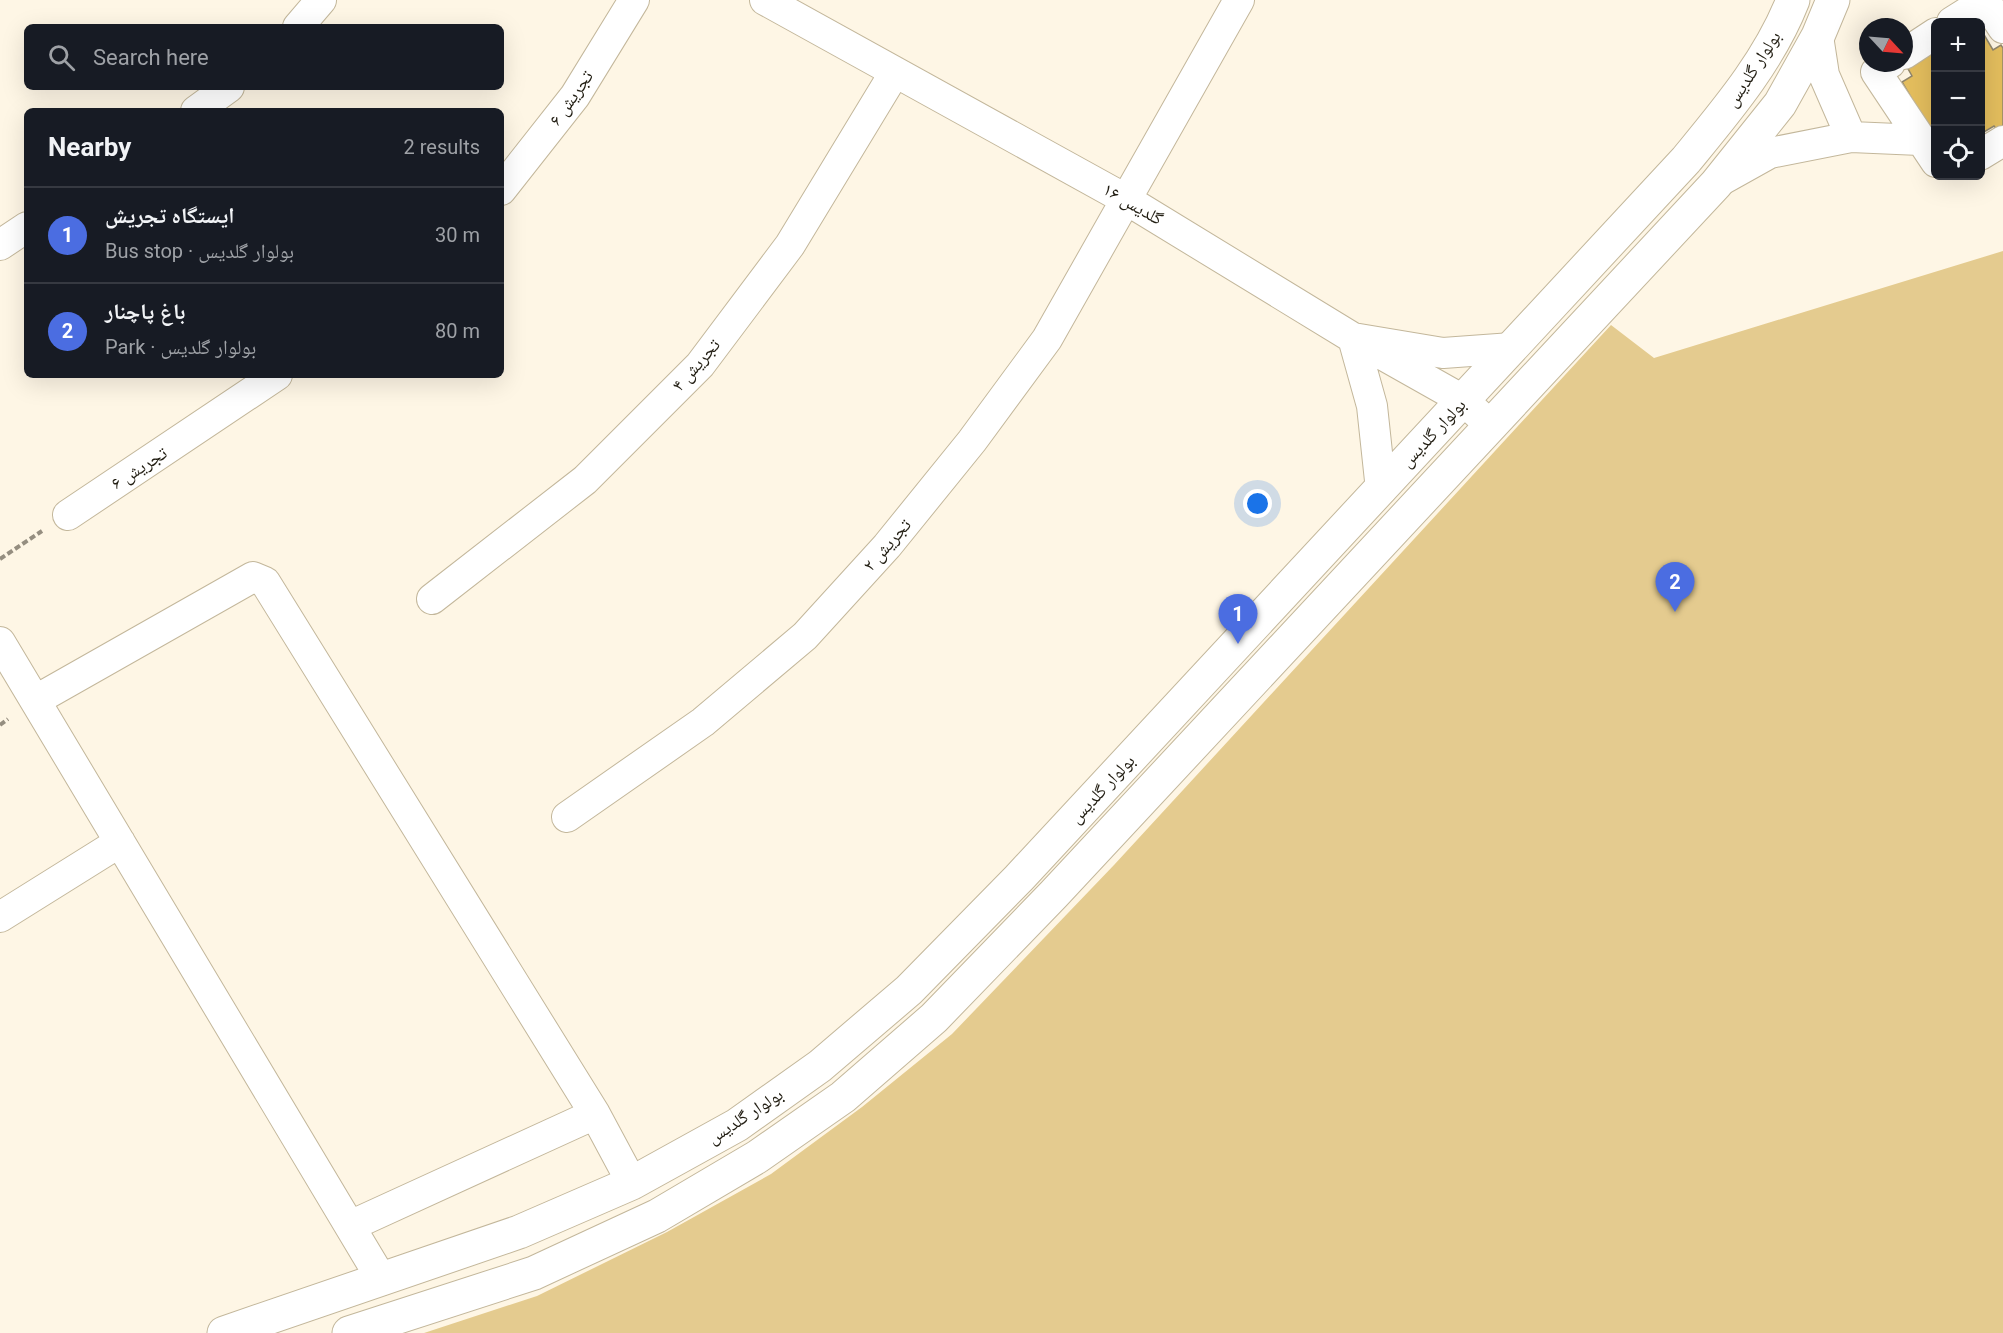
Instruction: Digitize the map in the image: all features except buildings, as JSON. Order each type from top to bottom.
[{"type":"street","points":[[301,24],[321,0]]},
{"type":"street","name":"تجریش ۶","points":[[504,186],[574,96],[634,0]]},
{"type":"street","name":"گلدیس ۱۶","points":[[765,0],[1127,200],[1353,338],[1463,400],[1491,424]]},
{"type":"street","name":"تجریش ۲","points":[[567,817],[703,722],[806,636],[887,546],[972,441],[1047,339],[1239,0]]},
{"type":"street","name":"بولوار گلدیس","points":[[224,1333],[519,1232],[632,1183],[737,1125],[820,1066],[909,990],[1027,869],[1686,160],[1747,86],[1786,19],[1793,0]]},
{"type":"street","name":"بولوار گلدیس","points":[[349,1333],[534,1273],[657,1216],[757,1157],[843,1097],[934,1018],[1014,936],[1716,184],[1780,104],[1818,36],[1833,0]]},
{"type":"street","points":[[1958,18],[1986,1],[2003,28]]},
{"type":"street","points":[[1818,36],[1824,75],[1851,137]]},
{"type":"street","points":[[1913,48],[1931,36]]},
{"type":"street","name":"تجریش ۴","points":[[432,599],[585,480],[700,365],[790,245],[895,72]]},
{"type":"street","points":[[1876,72],[1928,151]]},
{"type":"street","points":[[200,108],[225,90]]},
{"type":"street","points":[[1716,184],[1770,153],[1851,137],[1928,151]]},
{"type":"street","points":[[1985,152],[2003,141]]},
{"type":"street","points":[[0,244],[24,229]]},
{"type":"street","points":[[1381,490],[1372,406],[1353,338],[1443,353],[1512,348]]},
{"type":"street","name":"تجریش ۶","points":[[68,514],[272,378]]},
{"type":"street","points":[[36,700],[253,577],[265,582],[595,1114],[632,1183]]},
{"type":"street","points":[[0,642],[382,1280]]},
{"type":"street","points":[[0,917],[120,843]]},
{"type":"street","points":[[350,1226],[595,1114]]},
{"type":"path","points":[[0,559],[68,514]]},
{"type":"shaded area","points":[[2003,251],[2003,1333],[424,1333],[537,1296],[667,1232],[771,1174],[862,1107],[952,1034],[1114,865],[1611,325],[1654,358]]},
{"type":"place","name":"باغ پاچنار","points":[[1675,612]]},
{"type":"place","name":"ایستگاه تجریش","points":[[1238,644]]}]
